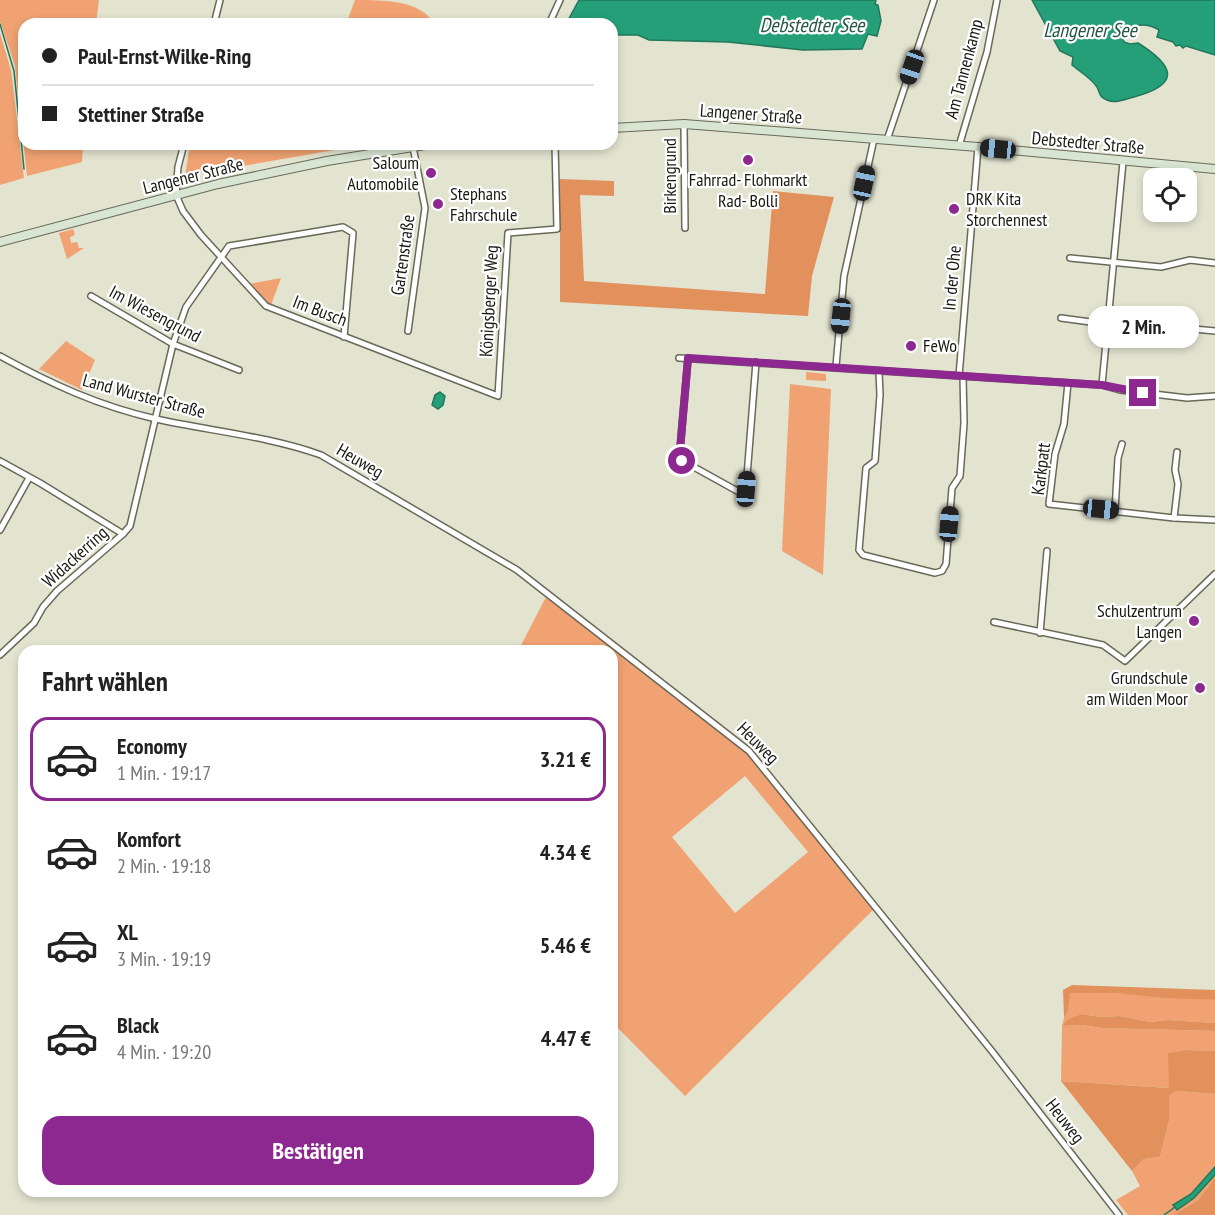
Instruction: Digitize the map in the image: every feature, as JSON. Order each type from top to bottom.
[{"type":"main road","name":"Langener Straße","points":[[618,128],[684,124],[887,140]]},
{"type":"main road","name":"Debstedter Straße","points":[[887,140],[1215,169]]},
{"type":"main road","name":"Langener Straße","points":[[0,242],[176,195],[294,168],[396,150]]},
{"type":"street","points":[[216,18],[220,0]]},
{"type":"street","points":[[552,18],[560,0]]},
{"type":"street","points":[[887,140],[934,0]]},
{"type":"street","name":"Am Tannenkamp","points":[[959,146],[987,52],[997,0]]},
{"type":"street","name":"Birkengrund","points":[[684,124],[685,228]]},
{"type":"street","points":[[836,366],[844,276],[874,139]]},
{"type":"street","name":"In der Ohe","points":[[879,370],[880,394],[875,461],[866,468],[860,550],[863,555],[935,573],[942,571],[946,564],[952,488],[960,476],[965,413],[961,376],[978,147]]},
{"type":"street","points":[[176,195],[178,167],[182,150]]},
{"type":"street","name":"Gartenstraße","points":[[408,331],[424,208],[414,150]]},
{"type":"street","name":"Königsberger Weg","points":[[498,396],[508,233],[556,229],[555,150]]},
{"type":"street","points":[[1102,385],[1123,162]]},
{"type":"street","name":"Im Busch","points":[[176,195],[183,211],[221,258],[266,306],[498,396]]},
{"type":"street","points":[[0,461],[123,534],[130,526],[154,418],[173,344],[186,307],[229,246],[343,227],[348,229],[353,233],[344,337]]},
{"type":"street","points":[[1070,258],[1161,267],[1190,260],[1215,263]]},
{"type":"street","name":"Im Wiesengrund","points":[[91,296],[173,344],[239,370]]},
{"type":"street","points":[[1061,318],[1157,331],[1173,327],[1215,331]]},
{"type":"street","name":"Land Wurster Straße","points":[[0,356],[94,402],[154,418],[252,438]]},
{"type":"street","points":[[679,358],[836,366],[1102,385],[1120,390],[1187,398],[1215,396]]},
{"type":"street","points":[[688,358],[680,450],[682,461],[739,492],[746,489],[756,362]]},
{"type":"street","name":"Karkpatt","points":[[1068,383],[1064,424],[1055,454],[1049,504],[1174,518],[1215,520]]},
{"type":"street","name":"Heuweg","points":[[252,438],[288,445],[321,455],[517,570],[614,645]]},
{"type":"street","points":[[1115,511],[1118,458],[1122,444]]},
{"type":"street","points":[[1174,518],[1178,484],[1175,470],[1177,452]]},
{"type":"street","points":[[0,530],[29,478]]},
{"type":"street","name":"Widackerring","points":[[0,655],[34,623],[43,607],[57,591],[123,534]]},
{"type":"street","points":[[1040,633],[1047,552]]},
{"type":"street","points":[[994,622],[1103,645],[1125,661],[1215,574]]},
{"type":"street","name":"Heuweg","points":[[618,648],[749,751],[991,1050],[1119,1215]]},
{"type":"shaded area","points":[[0,0],[99,0],[97,18],[18,18],[18,94],[15,66],[0,21]]},
{"type":"shaded area","points":[[355,0],[378,0],[411,6],[430,18],[348,18]]},
{"type":"shaded area","points":[[0,33],[11,70],[18,128],[18,150],[21,150],[24,178],[0,185]]},
{"type":"shaded area","points":[[24,150],[83,150],[82,162],[27,176]]},
{"type":"shaded area","points":[[189,150],[334,150],[185,176]]},
{"type":"shaded area","points":[[560,179],[614,181],[614,196],[580,195],[584,281],[765,294],[773,191],[834,197],[812,276],[808,316],[560,302]]},
{"type":"shaded area","points":[[73,229],[75,235],[70,237],[71,243],[77,242],[79,248],[84,248],[67,259],[59,233]]},
{"type":"shaded area","points":[[281,278],[271,305],[265,302],[249,284]]},
{"type":"shaded area","points":[[66,341],[95,360],[82,390],[39,369]]},
{"type":"shaded area","points":[[806,372],[826,374],[826,381],[806,380]]},
{"type":"shaded area","points":[[790,384],[831,389],[823,575],[782,551]]},
{"type":"shaded area","points":[[546,597],[608,645],[521,645]]},
{"type":"shaded area","points":[[618,653],[748,753],[873,910],[685,1096],[618,1028]],"holes":[[[745,776],[808,852],[735,913],[672,837]]]},
{"type":"shaded area","points":[[1072,985],[1215,990],[1215,1000],[1115,993],[1070,993],[1068,1011],[1064,1018],[1063,990]]},
{"type":"shaded area","points":[[1069,993],[1115,993],[1215,1000],[1215,1023],[1167,1020],[1150,1022],[1120,1016],[1100,1017],[1082,1014],[1063,1026],[1215,1031],[1215,1051],[1187,1050],[1170,1088],[1061,1081],[1062,1026],[1068,1011]]},
{"type":"shaded area","points":[[1082,1014],[1100,1017],[1120,1016],[1150,1022],[1167,1020],[1215,1023],[1215,1031],[1062,1026],[1069,1019]]},
{"type":"shaded area","points":[[1187,1050],[1215,1051],[1215,1094],[1176,1091],[1169,1096],[1169,1121],[1160,1157],[1144,1159],[1132,1171],[1061,1081],[1169,1088],[1168,1053]]},
{"type":"shaded area","points":[[1176,1091],[1215,1094],[1215,1178],[1198,1200],[1173,1215],[1128,1215],[1116,1200],[1140,1186],[1132,1171],[1144,1159],[1160,1157],[1169,1121],[1169,1096]]},
{"type":"shaded area","points":[[1215,1178],[1215,1215],[1173,1215],[1198,1200]]},
{"type":"water","name":"Debstedter See","points":[[579,0],[876,0],[875,4],[878,5],[881,21],[877,36],[868,34],[862,49],[803,50],[728,42],[649,40],[638,35],[618,35],[618,18],[569,18]]},
{"type":"water","name":"Langener See","points":[[1032,0],[1215,0],[1215,55],[1186,46],[1183,48],[1180,45],[1176,46],[1173,42],[1157,37],[1159,30],[1149,26],[1131,27],[1121,32],[1124,42],[1138,43],[1150,51],[1165,66],[1168,73],[1166,80],[1150,92],[1121,101],[1110,101],[1102,98],[1095,84],[1072,65],[1073,57],[1060,51]]},
{"type":"water","points":[[440,392],[445,396],[443,405],[438,409],[432,405],[435,395]]},
{"type":"water","points":[[1215,1167],[1215,1175],[1194,1198],[1177,1210],[1173,1205],[1191,1194]]},
{"type":"waterway","points":[[0,24],[14,71],[18,110]]},
{"type":"waterway","points":[[22,150],[24,169]]},
{"type":"waterway","points":[[1164,1215],[1175,1207]]},
{"type":"place","name":"Fahrrad- Flohmarkt Rad- Bolli","points":[[748,160]]},
{"type":"place","name":"Saloum Automobile","points":[[431,173]]},
{"type":"place","name":"Stephans Fahrschule","points":[[438,204]]},
{"type":"place","name":"DRK Kita Storchennest","points":[[954,209]]},
{"type":"place","name":"FeWo","points":[[911,346]]},
{"type":"place","name":"Schulzentrum Langen","points":[[1194,621]]},
{"type":"place","name":"Grundschule am Wilden Moor","points":[[1200,688]]},
{"type":"route","points":[[682,461],[680,450],[688,358],[1102,385],[1143,393]]}]
